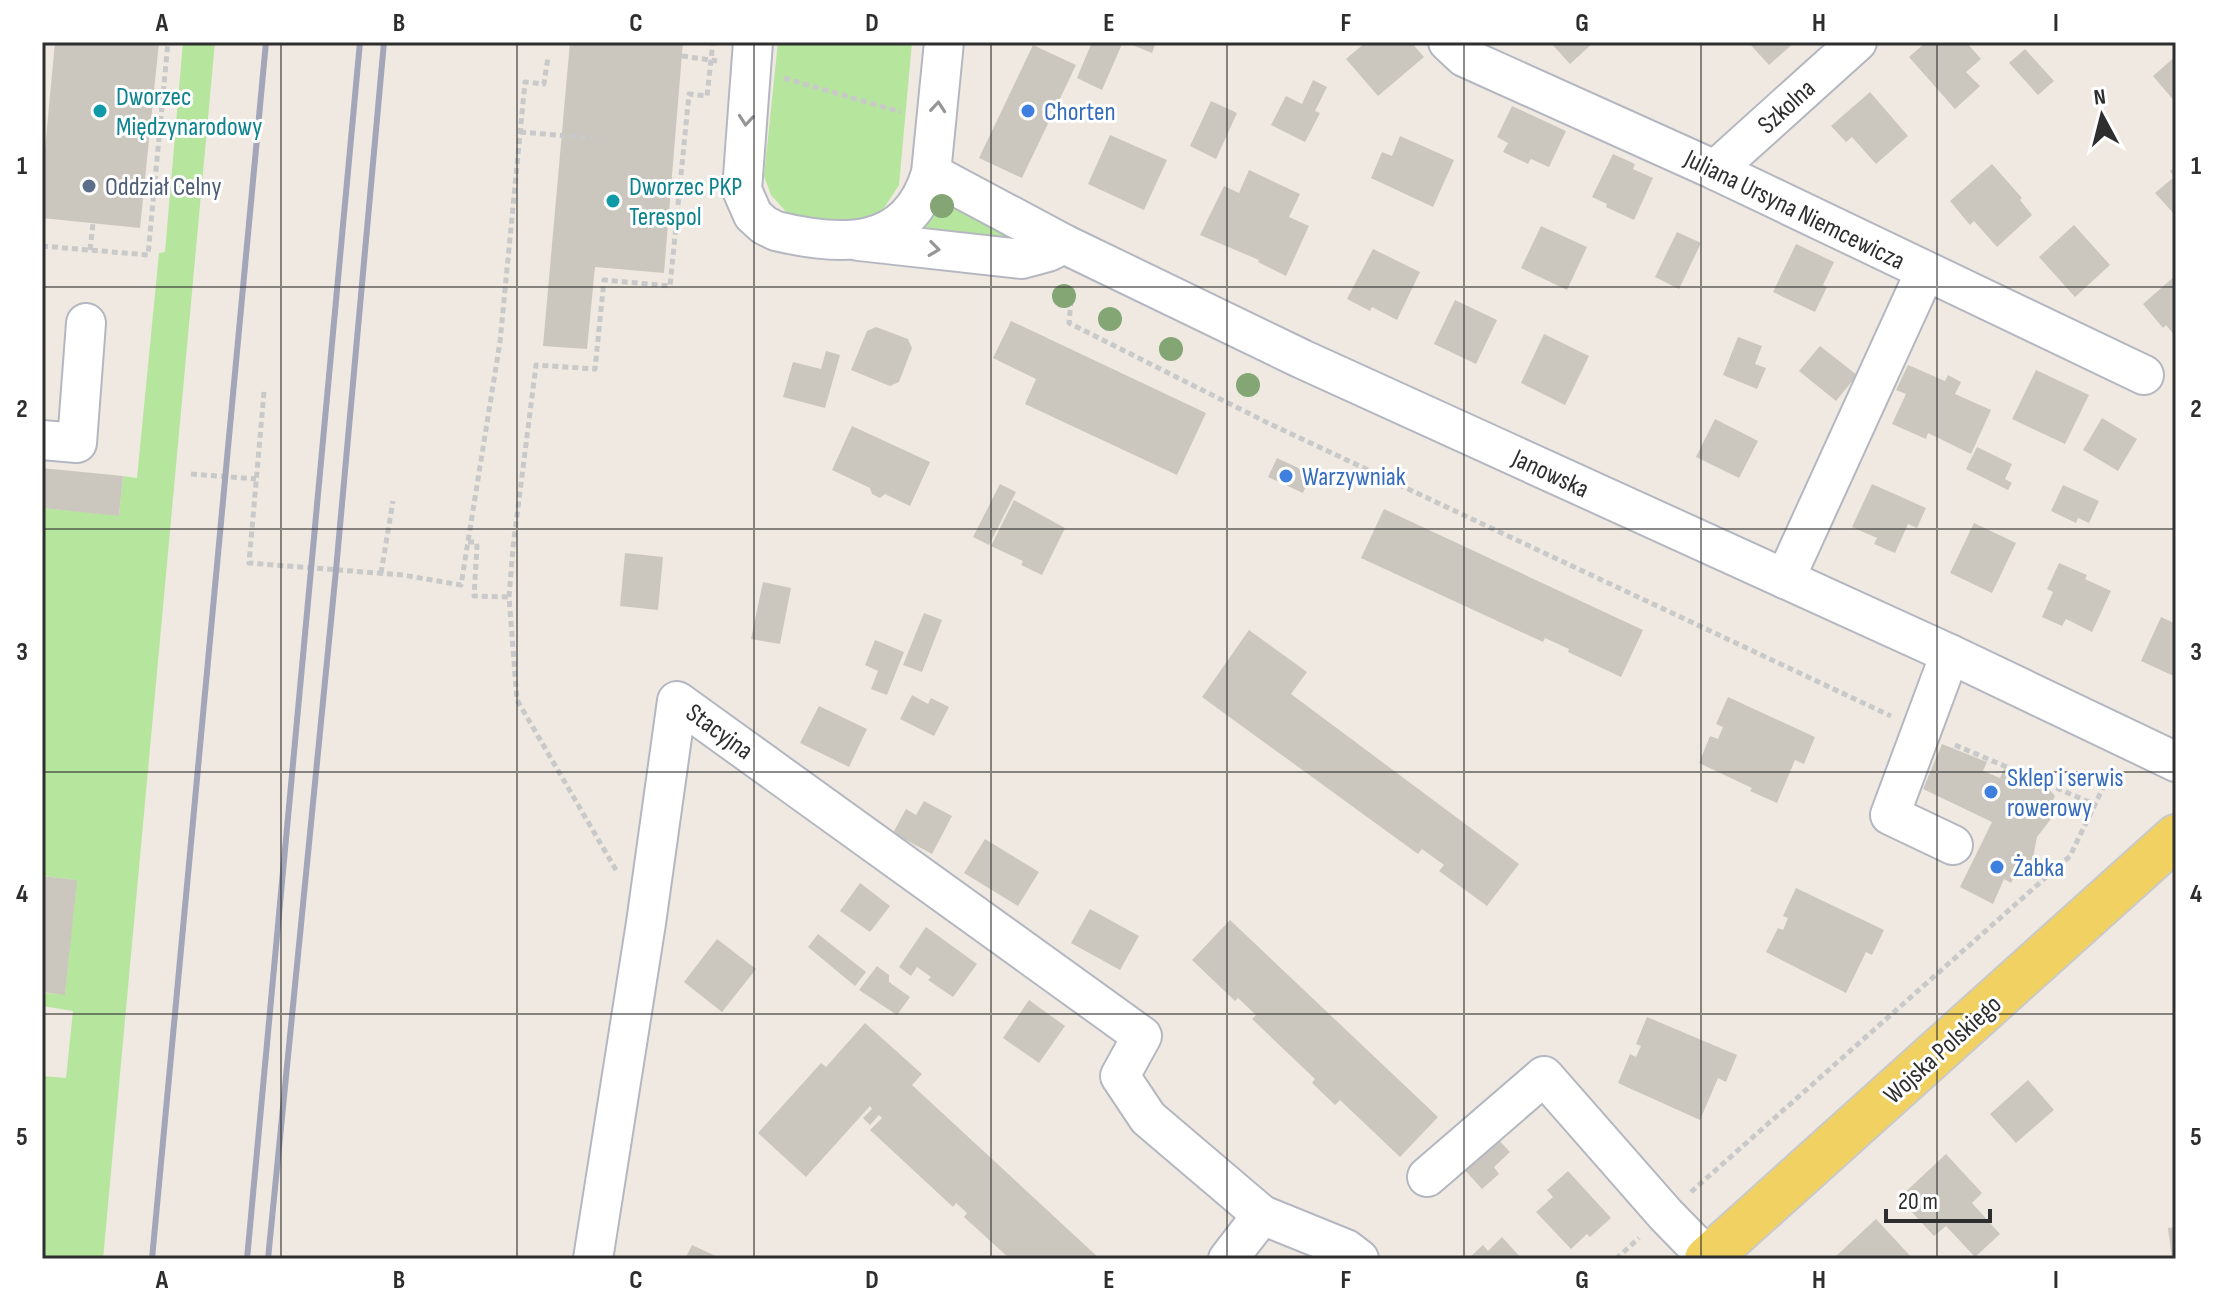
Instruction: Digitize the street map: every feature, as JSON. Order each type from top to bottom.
[{"type":"main road","name":"Wojska Polskiego","points":[[1707,1259],[2176,837]]},
{"type":"street","points":[[753,42],[741,177],[746,203],[764,225],[776,231],[1022,259],[1064,244]]},
{"type":"street","points":[[856,240],[882,234],[905,219],[926,190],[931,173],[944,42]]},
{"type":"street","name":"Juliana Ursyna Niemcewicza","points":[[1448,42],[1464,57],[1715,170],[2144,375]]},
{"type":"street","name":"Szkolna","points":[[1715,170],[1857,42]]},
{"type":"street","name":"Janowska","points":[[931,173],[1064,244],[1302,359],[1950,654],[2176,762]]},
{"type":"street","points":[[1785,579],[1925,272]]},
{"type":"street","points":[[42,440],[77,443],[86,323]]},
{"type":"street","points":[[1950,654],[1890,815],[1953,845]]},
{"type":"street","name":"Stacyjna","points":[[593,1259],[677,701],[1142,1036],[1120,1076],[1148,1118],[1262,1215]]},
{"type":"street","points":[[1427,1177],[1544,1076],[1707,1259]]},
{"type":"street","points":[[1228,1259],[1262,1215],[1346,1249],[1359,1259]]},
{"type":"path","points":[[42,246],[148,255],[168,42]]},
{"type":"path","points":[[646,923],[517,700],[509,597],[536,365],[595,369],[604,280],[670,286],[689,94],[707,96],[713,42]]},
{"type":"path","points":[[264,392],[249,563],[381,573],[461,585],[500,342],[525,82],[544,84],[548,57]]},
{"type":"path","points":[[520,132],[593,138]]},
{"type":"path","points":[[90,250],[93,223]]},
{"type":"path","points":[[1057,288],[1073,290],[1069,323],[1268,423],[1920,730],[2094,804]]},
{"type":"path","points":[[191,474],[256,479]]},
{"type":"path","points":[[381,573],[393,501]]},
{"type":"path","points":[[468,542],[476,542],[477,546],[474,596],[509,597]]},
{"type":"path","points":[[1616,1259],[2070,856],[2128,738]]},
{"type":"green space","points":[[183,42],[215,42],[103,1259],[42,1259],[42,1076],[66,1078],[73,1011],[42,1006],[44,993],[65,994],[76,880],[42,876],[42,508],[119,515],[123,476],[137,478],[159,253],[165,252]]},
{"type":"green space","points":[[778,42],[912,42],[899,185],[880,214],[854,222],[789,215],[771,195],[764,176]]},
{"type":"green space","points":[[937,194],[1018,240],[913,232]]},
{"type":"building","name":"Dworzec Międzynarodowy","points":[[55,42],[159,42],[140,228],[42,218],[42,181]]},
{"type":"building","name":"Dworzec PKP Terespol","points":[[570,42],[683,42],[664,273],[595,267],[587,349],[543,346]]},
{"type":"building","points":[[1092,42],[1122,44],[1102,90],[1077,78]]},
{"type":"building","points":[[1125,42],[1156,42],[1152,53]]},
{"type":"building","points":[[1366,42],[1411,42],[1424,57],[1378,96],[1346,59]]},
{"type":"building","points":[[1550,42],[1594,42],[1570,64]]},
{"type":"building","points":[[1748,42],[1795,42],[1769,65]]},
{"type":"building","points":[[1926,42],[1966,42],[1981,59],[1966,72],[1980,86],[1955,109],[1909,57]]},
{"type":"building","name":"Chorten","points":[[1033,45],[1076,65],[1022,178],[979,158]]},
{"type":"building","points":[[2025,49],[2054,81],[2038,95],[2009,63]]},
{"type":"building","points":[[2176,56],[2176,103],[2153,76]]},
{"type":"building","points":[[1313,80],[1327,87],[1315,111],[1320,113],[1305,142],[1271,125],[1286,96],[1302,104]]},
{"type":"building","points":[[1870,92],[1908,136],[1876,164],[1852,137],[1846,142],[1831,126]]},
{"type":"building","points":[[1211,101],[1237,113],[1216,159],[1190,146]]},
{"type":"building","points":[[1512,106],[1566,131],[1549,167],[1531,159],[1528,164],[1503,152],[1508,143],[1497,137]]},
{"type":"building","points":[[1110,135],[1167,160],[1144,210],[1088,184]]},
{"type":"building","points":[[1400,136],[1454,160],[1433,207],[1371,178],[1382,152],[1392,156]]},
{"type":"building","points":[[1613,154],[1635,164],[1633,169],[1653,178],[1634,220],[1592,197]]},
{"type":"building","points":[[1992,164],[2022,198],[2020,200],[2032,215],[1997,247],[1974,221],[1970,225],[1950,201]]},
{"type":"building","points":[[2176,166],[2176,216],[2155,193],[2174,177],[2170,171]]},
{"type":"building","points":[[1249,170],[1300,194],[1289,217],[1309,226],[1286,276],[1259,260],[1200,235],[1224,186],[1239,193]]},
{"type":"building","points":[[2074,225],[2110,265],[2075,297],[2039,257]]},
{"type":"building","points":[[1541,226],[1587,247],[1567,290],[1521,268]]},
{"type":"building","points":[[1677,232],[1701,243],[1679,289],[1655,277]]},
{"type":"building","points":[[1796,244],[1834,262],[1815,312],[1773,292]]},
{"type":"building","points":[[1373,249],[1420,272],[1397,320],[1347,299]]},
{"type":"building","points":[[2176,275],[2176,337],[2166,325],[2163,328],[2143,304]]},
{"type":"building","points":[[1455,300],[1497,320],[1476,364],[1434,344]]},
{"type":"building","points":[[1011,321],[1206,413],[1177,475],[1025,404],[1036,379],[993,358]]},
{"type":"building","points":[[876,327],[908,339],[912,348],[899,382],[890,386],[851,370],[867,331]]},
{"type":"building","points":[[1544,334],[1589,356],[1565,405],[1521,383]]},
{"type":"building","points":[[1738,337],[1762,346],[1755,364],[1766,368],[1757,389],[1723,375]]},
{"type":"building","points":[[1820,346],[1857,375],[1836,401],[1799,371]]},
{"type":"building","points":[[826,351],[840,355],[825,408],[783,397],[793,362],[821,369]]},
{"type":"building","points":[[1908,365],[1945,381],[1948,375],[1961,382],[1955,394],[1991,410],[1971,454],[1928,433],[1926,439],[1892,424],[1906,394],[1896,390]]},
{"type":"building","points":[[2036,370],[2089,395],[2065,444],[2012,419]]},
{"type":"building","points":[[2102,418],[2137,439],[2118,471],[2083,450]]},
{"type":"building","points":[[1715,419],[1758,441],[1739,478],[1696,457]]},
{"type":"building","points":[[852,426],[930,462],[910,506],[885,494],[880,498],[872,494],[870,488],[832,470]]},
{"type":"building","points":[[1977,447],[2012,464],[2005,479],[2012,483],[2008,490],[1966,469]]},
{"type":"building","points":[[1277,458],[1311,474],[1303,493],[1268,477]]},
{"type":"building","points":[[42,468],[123,476],[119,516],[42,508]]},
{"type":"building","points":[[1000,484],[1016,492],[989,545],[973,537]]},
{"type":"building","points":[[1872,484],[1926,508],[1917,528],[1908,524],[1895,553],[1874,544],[1877,538],[1852,527]]},
{"type":"building","points":[[2063,485],[2099,501],[2089,523],[2078,518],[2076,523],[2051,511]]},
{"type":"building","points":[[1014,500],[1065,528],[1042,575],[1021,565],[1023,561],[991,546]]},
{"type":"building","points":[[1384,509],[1643,630],[1621,677],[1545,638],[1543,642],[1361,558]]},
{"type":"building","points":[[1974,523],[2016,543],[1992,593],[1950,573]]},
{"type":"building","points":[[625,553],[663,557],[658,610],[620,606]]},
{"type":"building","points":[[2059,563],[2087,575],[2085,579],[2111,591],[2092,632],[2066,619],[2062,626],[2042,617],[2053,592],[2047,589]]},
{"type":"building","points":[[763,582],[791,588],[780,644],[751,639]]},
{"type":"building","points":[[924,613],[942,620],[922,672],[903,665]]},
{"type":"building","points":[[2161,617],[2176,624],[2176,677],[2141,661]]},
{"type":"building","points":[[1249,630],[1307,672],[1291,694],[1519,864],[1487,906],[1439,871],[1444,865],[1422,849],[1418,854],[1202,697]]},
{"type":"building","points":[[875,640],[904,652],[887,695],[871,689],[878,671],[865,665]]},
{"type":"building","points":[[912,695],[928,704],[931,698],[949,707],[934,736],[900,719]]},
{"type":"building","points":[[1728,697],[1815,737],[1804,764],[1795,760],[1777,803],[1699,763],[1710,736],[1718,739],[1723,727],[1716,724]]},
{"type":"building","points":[[819,706],[867,729],[849,767],[800,743]]},
{"type":"building","name":"Sklep i serwis rowerowy","points":[[1942,744],[1987,762],[1983,771],[2000,778],[2004,769],[2048,788],[2055,796],[2047,812],[2054,815],[2037,837],[2033,858],[2030,863],[2023,860],[2011,883],[2004,879],[1993,904],[1960,887],[1992,822],[1923,789]]},
{"type":"building","points":[[924,801],[952,816],[932,854],[893,833],[906,809],[916,815]]},
{"type":"building","points":[[985,839],[1039,872],[1018,906],[964,873]]},
{"type":"building","points":[[42,876],[77,880],[65,995],[42,992]]},
{"type":"building","points":[[860,883],[890,906],[870,932],[840,911]]},
{"type":"building","points":[[1796,888],[1884,930],[1872,955],[1866,952],[1846,993],[1766,952],[1778,928],[1783,930],[1788,918],[1783,916]]},
{"type":"building","points":[[1090,909],[1139,936],[1120,970],[1071,943]]},
{"type":"building","points":[[1230,920],[1438,1117],[1400,1157],[1340,1100],[1335,1105],[1312,1083],[1315,1079],[1252,1019],[1256,1015],[1238,998],[1235,1001],[1192,960]]},
{"type":"building","points":[[926,927],[977,964],[953,997],[928,980],[931,977],[917,967],[911,976],[899,967]]},
{"type":"building","points":[[818,934],[866,972],[855,986],[808,947]]},
{"type":"building","points":[[717,939],[756,969],[722,1012],[684,982]]},
{"type":"building","points":[[877,966],[889,975],[889,982],[910,997],[897,1015],[859,990]]},
{"type":"building","points":[[1029,1000],[1065,1026],[1039,1063],[1003,1038]]},
{"type":"building","points":[[1647,1017],[1737,1055],[1726,1082],[1718,1078],[1700,1120],[1618,1083],[1630,1054],[1636,1057],[1641,1046],[1636,1044]]},
{"type":"building","points":[[865,1023],[922,1074],[912,1085],[1100,1259],[1010,1259],[964,1217],[967,1213],[956,1203],[953,1207],[870,1130],[882,1118],[879,1115],[870,1125],[863,1118],[872,1109],[870,1106],[806,1177],[758,1133],[821,1063],[826,1067]]},
{"type":"building","points":[[2028,1080],[2054,1110],[2016,1143],[1990,1114]]},
{"type":"building","points":[[1496,1137],[1510,1152],[1494,1167],[1499,1174],[1482,1189],[1462,1167]]},
{"type":"building","points":[[1946,1154],[1982,1193],[1972,1203],[2000,1234],[1975,1257],[1946,1226],[1934,1236],[1899,1198]]},
{"type":"building","points":[[1568,1171],[1611,1218],[1571,1249],[1536,1212],[1553,1197],[1547,1190]]},
{"type":"building","points":[[1876,1219],[1913,1259],[1835,1257]]},
{"type":"building","points":[[2176,1227],[2176,1259],[2172,1259],[2168,1228]]},
{"type":"building","points":[[1502,1237],[1522,1259],[1468,1259],[1483,1245],[1488,1251]]},
{"type":"building","points":[[692,1245],[722,1259],[685,1259]]},
{"type":"railway","points":[[152,1259],[266,42]]},
{"type":"railway","points":[[247,1259],[360,42]]},
{"type":"railway","points":[[268,1259],[384,42]]},
{"type":"place","name":"Dworzec Międzynarodowy","points":[[100,111]]},
{"type":"place","name":"Chorten","points":[[1028,111]]},
{"type":"place","name":"Oddział Celny","points":[[89,186]]},
{"type":"place","name":"Dworzec PKP Terespol","points":[[613,201]]},
{"type":"place","name":"Warzywniak","points":[[1286,476]]},
{"type":"place","name":"Sklep i serwis rowerowy","points":[[1991,792]]},
{"type":"place","name":"Żabka","points":[[1997,867]]}]
